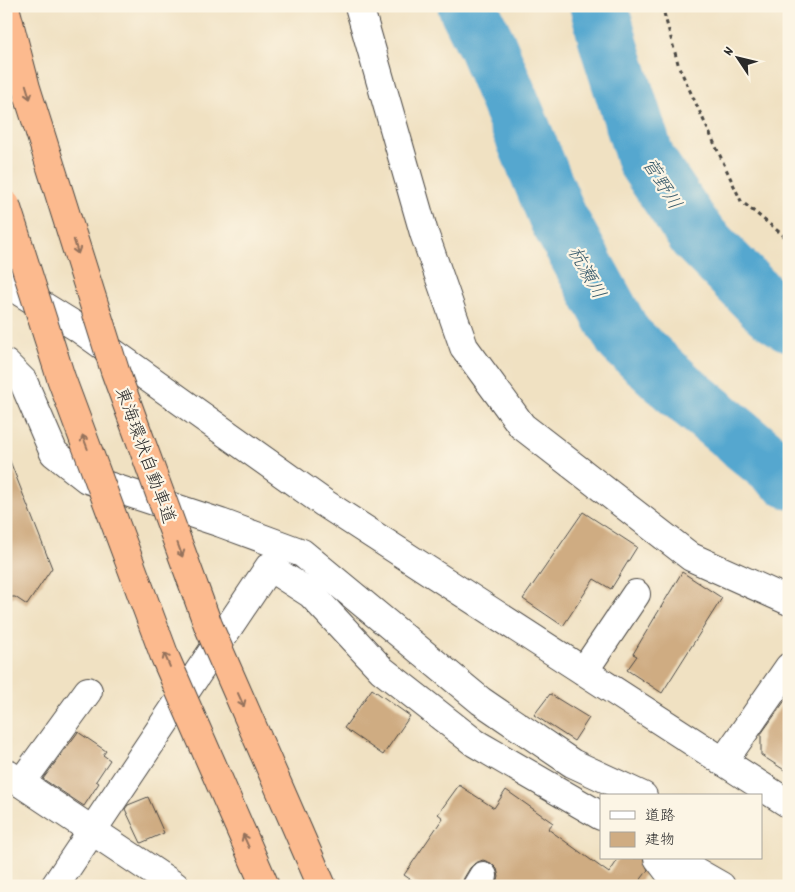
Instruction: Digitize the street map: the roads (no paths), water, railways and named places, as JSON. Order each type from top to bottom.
[{"type":"highway","name":"東海環状自動車道","points":[[6,11],[26,88],[115,371],[208,625],[322,886]]},
{"type":"highway","points":[[6,205],[61,378],[165,657],[265,886]]},
{"type":"street","points":[[359,6],[424,232],[464,347],[522,426],[529,432],[691,557],[789,601]]},
{"type":"street","points":[[6,283],[77,327],[324,503],[789,804]]},
{"type":"street","points":[[6,364],[23,381],[54,453],[86,479],[221,523],[302,554],[481,702],[572,763],[639,794]]},
{"type":"street","points":[[55,886],[269,567],[311,594],[382,670],[474,742],[600,815]]},
{"type":"street","points":[[584,671],[636,594]]},
{"type":"street","points":[[723,762],[789,667]]},
{"type":"street","points":[[88,691],[14,778],[175,886]]},
{"type":"street","points":[[663,860],[699,876]]},
{"type":"street","points":[[675,860],[699,876]]},
{"type":"waterway","name":"杭瀬川","points":[[467,6],[487,46],[558,218],[624,338],[678,388],[789,479]]},
{"type":"waterway","name":"菅野川","points":[[599,6],[610,48],[646,160],[697,236],[769,309],[789,322]]}]
